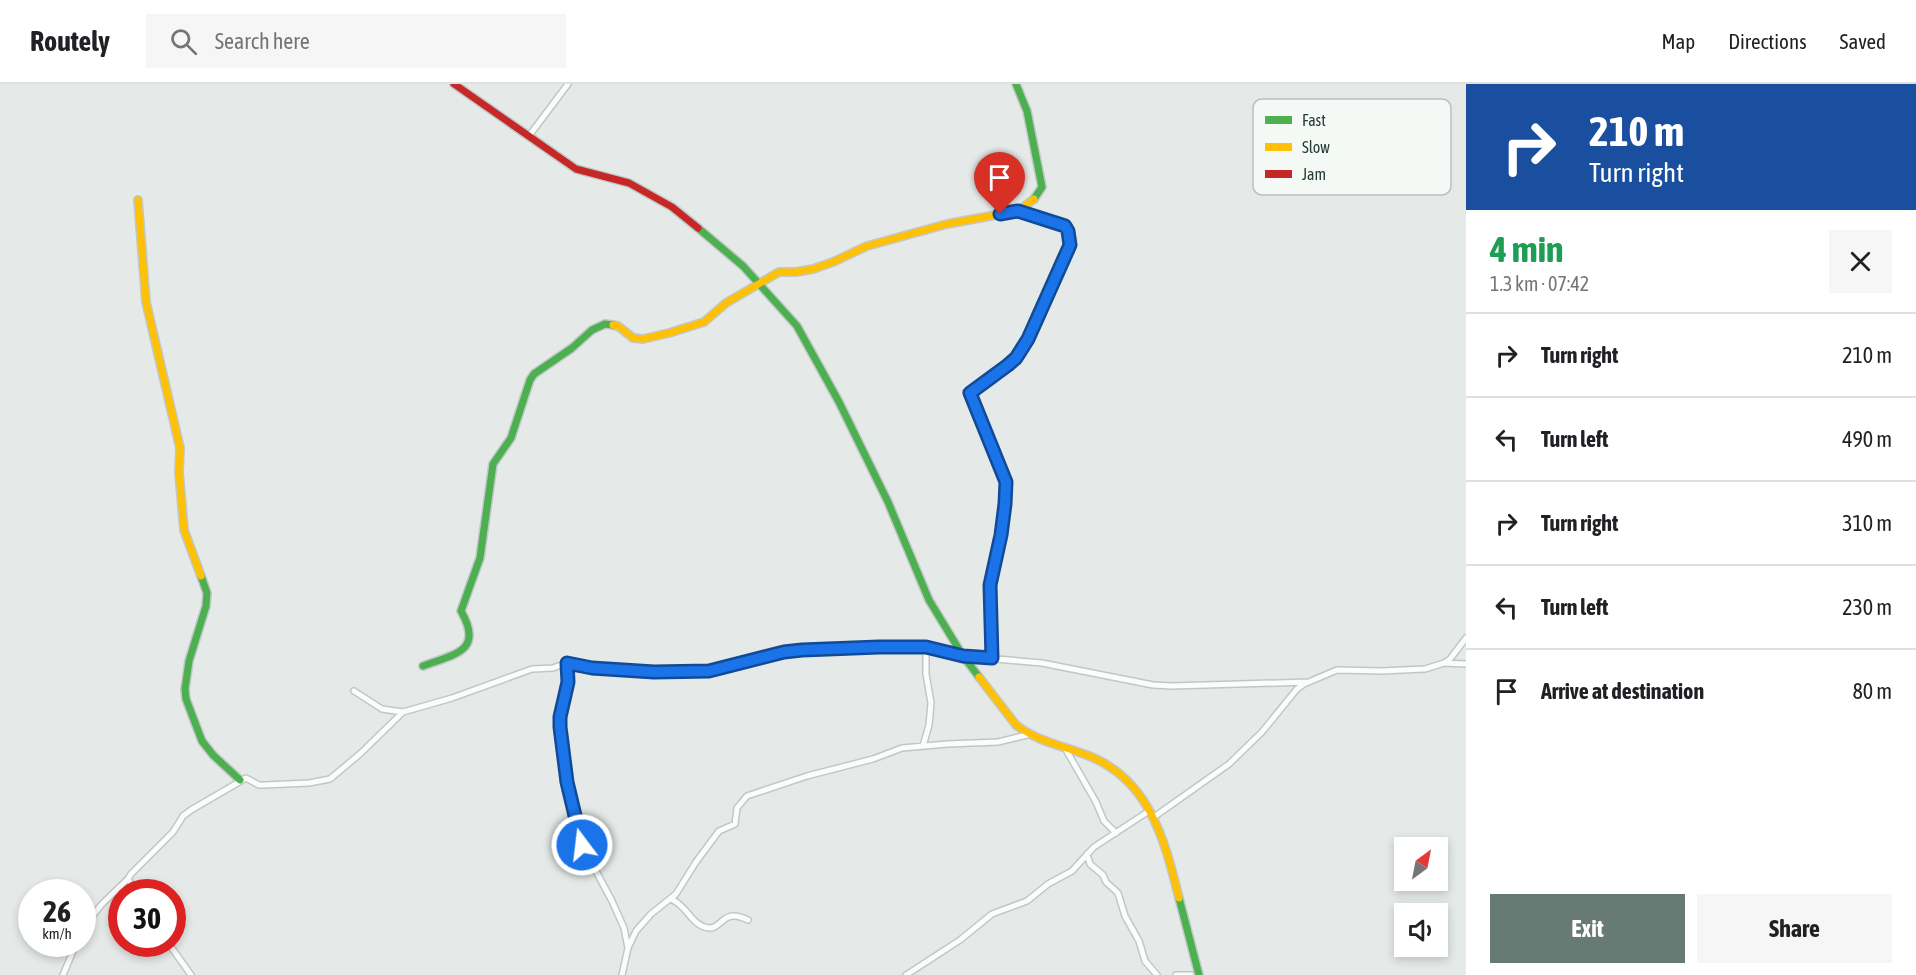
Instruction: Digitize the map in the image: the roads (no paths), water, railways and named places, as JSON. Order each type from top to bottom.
[{"type":"street","points":[[454,84],[576,169],[629,183],[677,211],[743,266],[797,326],[839,402],[888,502],[929,600],[963,656],[1016,726],[1027,735],[1110,765],[1129,782],[1161,830],[1200,975]]},
{"type":"street","points":[[530,136],[568,84]]},
{"type":"street","points":[[423,666],[469,646],[471,642],[468,621],[461,611],[480,558],[493,464],[511,438],[527,387],[534,374],[599,326],[611,323],[633,338],[643,339],[669,333],[704,322],[726,303],[779,272],[805,270],[833,262],[867,246],[947,224],[1018,211],[1036,198],[1042,187],[1027,111],[1017,84]]},
{"type":"street","points":[[138,200],[146,302],[180,448],[179,472],[184,530],[207,594],[206,606],[189,661],[186,699],[202,741],[213,755],[240,780]]},
{"type":"street","points":[[992,658],[990,585],[1001,535],[1006,482],[970,393],[1016,358],[1028,339],[1070,245],[1065,226],[1018,211]]},
{"type":"street","points":[[906,975],[960,940],[992,914],[1027,902],[1048,884],[1072,871],[1094,847],[1229,764],[1262,732],[1297,689],[1337,670],[1425,669],[1450,659],[1466,638]]},
{"type":"street","points":[[354,692],[382,709],[403,712],[452,698],[532,669],[553,668],[567,663],[654,672],[697,671],[720,669],[784,652],[862,647],[926,647],[963,656],[1042,663],[1153,685],[1309,682]]},
{"type":"street","points":[[923,746],[929,725],[931,703],[926,674],[926,647]]},
{"type":"street","points":[[567,663],[568,682],[560,717],[567,782],[582,845],[612,901],[624,928],[628,948]]},
{"type":"street","points":[[1444,663],[1466,664]]},
{"type":"street","points":[[128,879],[173,832],[183,816],[205,801],[246,778],[259,785],[309,783],[330,779],[361,753],[403,712]]},
{"type":"street","points":[[622,975],[628,948],[636,931],[651,914],[680,890],[696,862],[719,831],[735,824],[737,808],[747,796],[902,748],[998,742],[1027,735]]},
{"type":"street","points":[[1065,748],[1096,802],[1104,821],[1116,833]]},
{"type":"street","points":[[1087,854],[1090,864],[1118,893],[1125,916],[1139,941],[1145,961],[1157,975]]},
{"type":"street","points":[[96,912],[108,898]]},
{"type":"street","points":[[671,898],[683,906],[695,922],[707,928],[715,927],[725,917],[739,916],[748,920]]},
{"type":"street","points":[[63,975],[71,957]]},
{"type":"street","points":[[178,957],[191,975]]},
{"type":"street","points":[[1176,975],[1191,975]]}]
